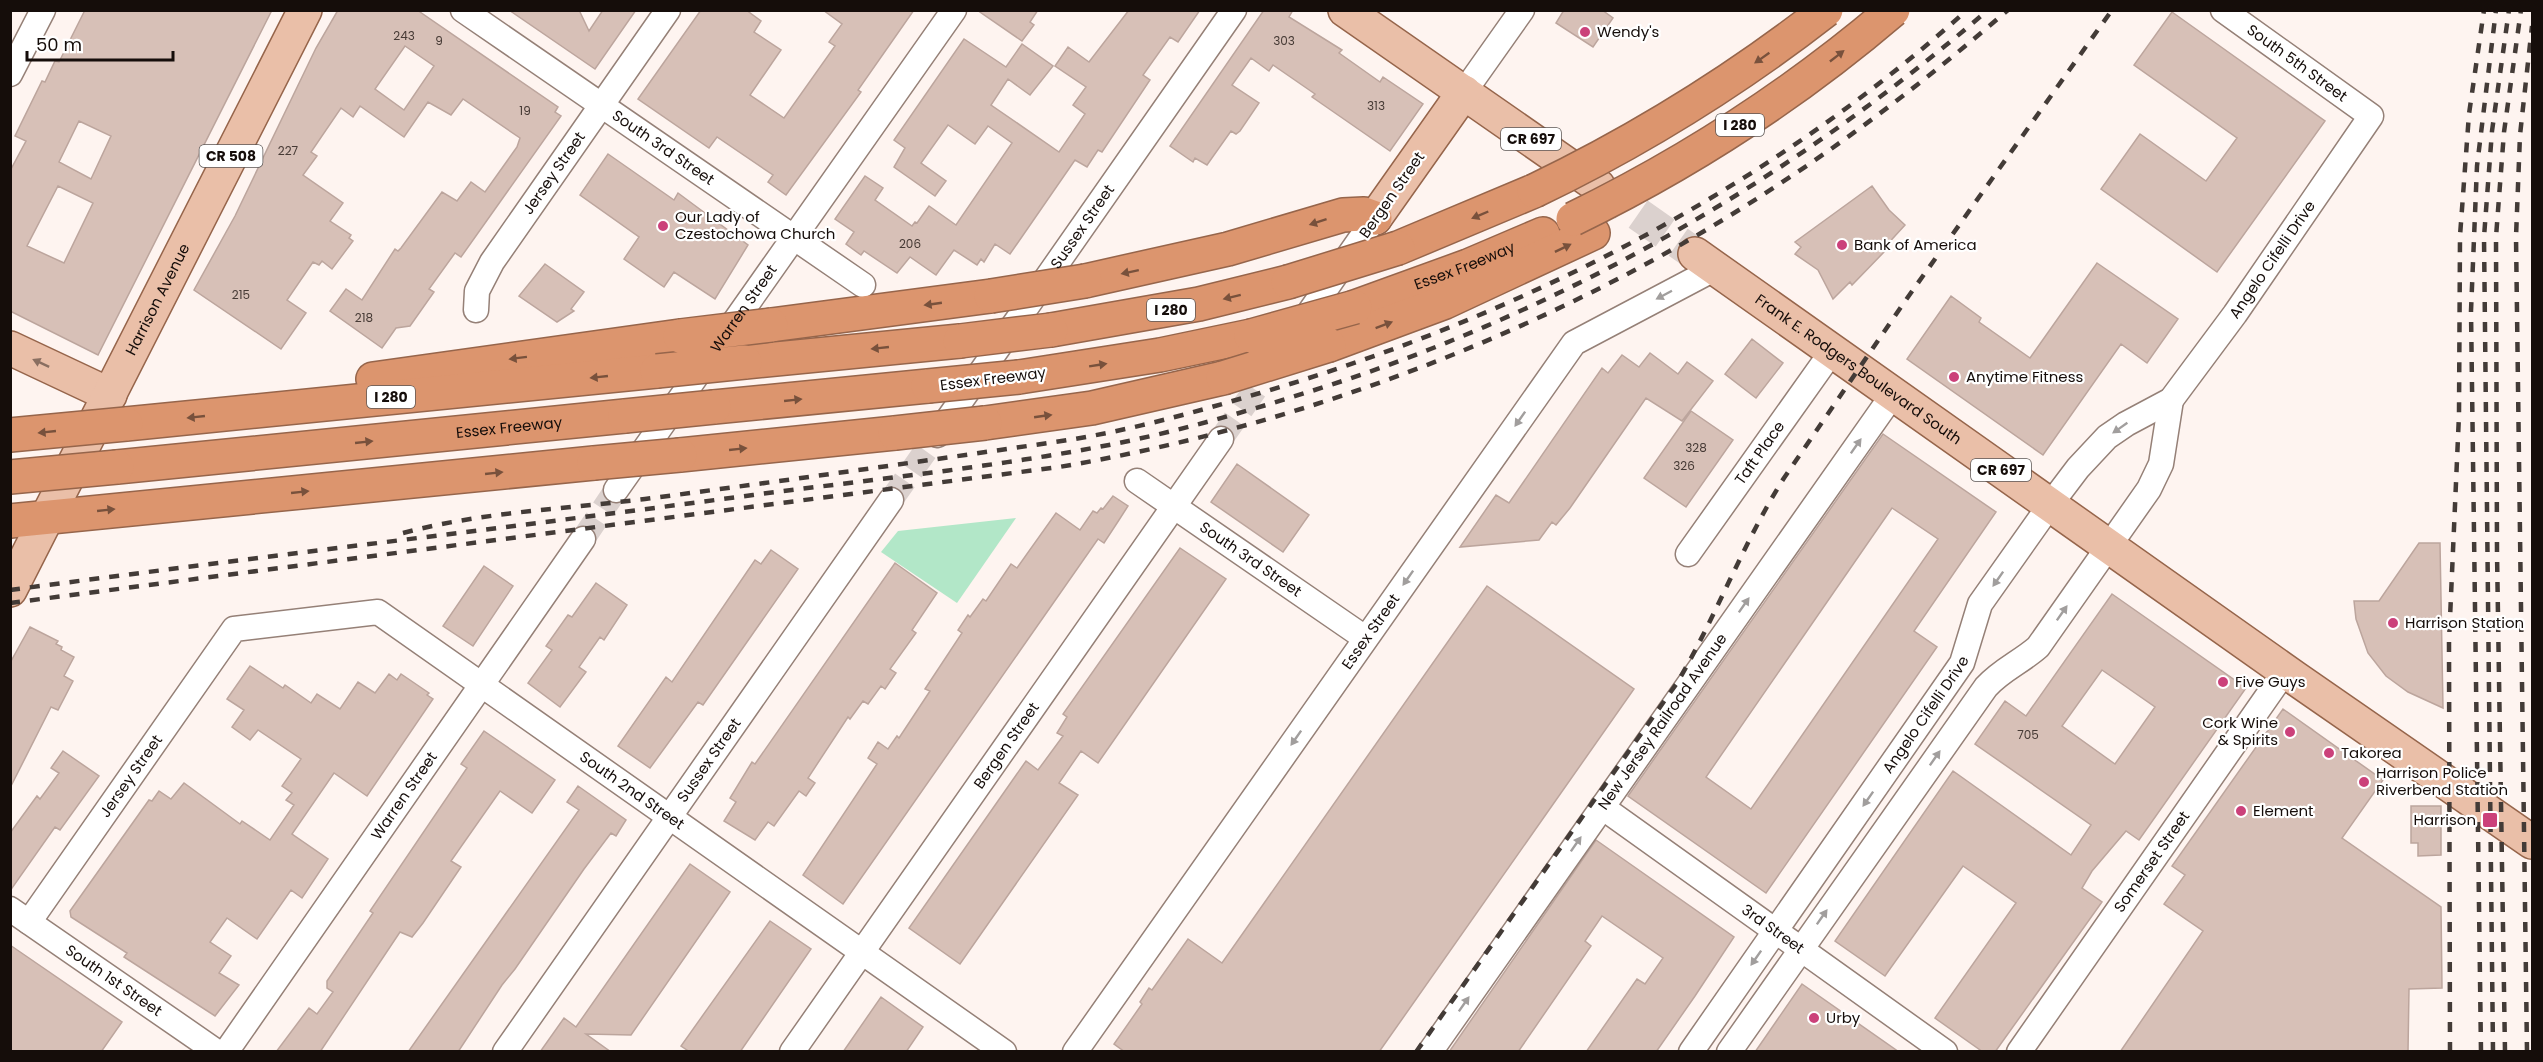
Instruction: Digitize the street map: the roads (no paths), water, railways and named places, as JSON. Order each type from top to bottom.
[{"type":"highway","name":"I 280","points":[[10,435],[1051,330],[1199,304],[1288,282],[1398,248],[1534,191],[1663,123],[1754,64],[1826,10]]},
{"type":"highway","name":"Essex Freeway","points":[[10,477],[1019,376],[1160,355],[1251,336],[1355,307],[1583,226],[1629,191],[1710,144],[1808,78],[1893,10]]},
{"type":"highway","points":[[241,412],[345,384],[416,371],[991,296],[1085,281],[1228,249],[1350,214],[1364,214],[1375,218]]},
{"type":"highway","points":[[10,521],[895,433],[1092,408],[1223,378],[1329,345],[1445,302],[1583,226]]},
{"type":"main road","name":"Harrison Avenue","points":[[10,590],[305,10]]},
{"type":"main road","name":"CR 697","points":[[1346,10],[1598,186]]},
{"type":"main road","name":"Bergen Street","points":[[1375,218],[1464,92]]},
{"type":"main road","name":"Frank E. Rodgers Boulevard South","points":[[1706,261],[2290,674],[2532,842]]},
{"type":"main road","points":[[10,348],[110,395]]},
{"type":"street","points":[[10,74],[43,10]]},
{"type":"street","name":"South 3rd Street","points":[[463,10],[863,285]]},
{"type":"street","name":"Jersey Street","points":[[476,310],[477,291],[486,272],[668,10]]},
{"type":"street","name":"Warren Street","points":[[616,490],[954,10]]},
{"type":"street","name":"Sussex Street","points":[[930,445],[1234,10]]},
{"type":"street","name":"Bergen Street","points":[[1464,92],[1522,10]]},
{"type":"street","name":"South 5th Street","points":[[2223,10],[2371,116]]},
{"type":"street","name":"Angelo Cifelli Drive","points":[[1691,1052],[1962,663],[1980,604],[2050,505],[2078,468],[2108,437],[2126,424],[2171,400],[2235,314],[2371,116]]},
{"type":"street","name":"Bergen Street","points":[[1262,380],[1375,218]]},
{"type":"street","name":"Essex Street","points":[[1075,1052],[1574,343],[1706,261]]},
{"type":"street","name":"Taft Place","points":[[1688,554],[1833,350]]},
{"type":"street","name":"New Jersey Railroad Avenue","points":[[1430,1052],[1893,393]]},
{"type":"street","name":"Angelo Cifelli Drive","points":[[1729,1052],[1986,687],[1996,676],[2038,647],[2156,478],[2161,464],[2171,400]]},
{"type":"street","name":"Bergen Street","points":[[792,1052],[1221,439]]},
{"type":"street","name":"South 3rd Street","points":[[1137,481],[1365,638]]},
{"type":"street","name":"Sussex Street","points":[[506,1052],[891,500]]},
{"type":"street","name":"Warren Street","points":[[226,1052],[583,539]]},
{"type":"street","name":"South 2nd Street","points":[[234,629],[378,612],[1004,1052]]},
{"type":"street","name":"Jersey Street","points":[[20,915],[234,629]]},
{"type":"street","name":"Somerset Street","points":[[2019,1052],[2290,674]]},
{"type":"street","name":"3rd Street","points":[[1602,807],[1945,1052]]},
{"type":"street","name":"South 1st Street","points":[[20,915],[217,1052]]},
{"type":"tunnel","points":[[1598,186],[1695,254]]},
{"type":"tunnel","points":[[1221,439],[1262,380]]},
{"type":"tunnel","points":[[891,500],[930,445]]},
{"type":"tunnel","points":[[583,539],[616,490]]},
{"type":"railway","points":[[403,533],[463,520],[645,499],[1081,438],[1209,408],[1356,362],[1451,327],[1544,286],[1635,241],[1723,191],[1808,135],[1890,75],[1967,10]]},
{"type":"railway","points":[[10,590],[982,466],[1119,443],[1249,410],[1387,365],[1480,329],[1571,287],[1660,240],[1746,189],[1830,133],[1910,74],[1988,10]]},
{"type":"railway","points":[[10,603],[1059,467],[1151,449],[1243,426],[1334,398],[1425,366],[1514,329],[1600,288],[1684,243],[1764,194],[1858,129],[1919,83],[2008,10]]},
{"type":"railway","points":[[1416,1052],[1677,683],[1755,528],[1784,478],[1903,304],[2112,10]]},
{"type":"railway","points":[[2450,1052],[2449,641],[2459,415],[2460,236],[2469,114],[2484,10]]},
{"type":"railway","points":[[2481,1052],[2471,311],[2477,166],[2496,10]]},
{"type":"railway","points":[[2493,1052],[2484,237],[2492,131],[2509,10]]},
{"type":"railway","points":[[2505,1052],[2497,553],[2496,237],[2504,132],[2521,10]]},
{"type":"railway","points":[[2527,1052],[2516,237],[2520,135],[2532,26]]},
{"type":"place","name":"Wendy's","points":[[1585,32]]},
{"type":"place","name":"Our Lady of Czestochowa Church","points":[[663,226]]},
{"type":"place","name":"Bank of America","points":[[1842,245]]},
{"type":"place","name":"Anytime Fitness","points":[[1954,377]]},
{"type":"place","name":"Harrison Station","points":[[2393,623]]},
{"type":"place","name":"Five Guys","points":[[2223,682]]},
{"type":"place","name":"Cork Wine & Spirits","points":[[2290,732]]},
{"type":"place","name":"Takorea","points":[[2329,753]]},
{"type":"place","name":"Harrison Police Riverbend Station","points":[[2364,782]]},
{"type":"place","name":"Element","points":[[2241,811]]},
{"type":"place","name":"Harrison","points":[[2490,820]]},
{"type":"place","name":"Urby","points":[[1814,1018]]}]
